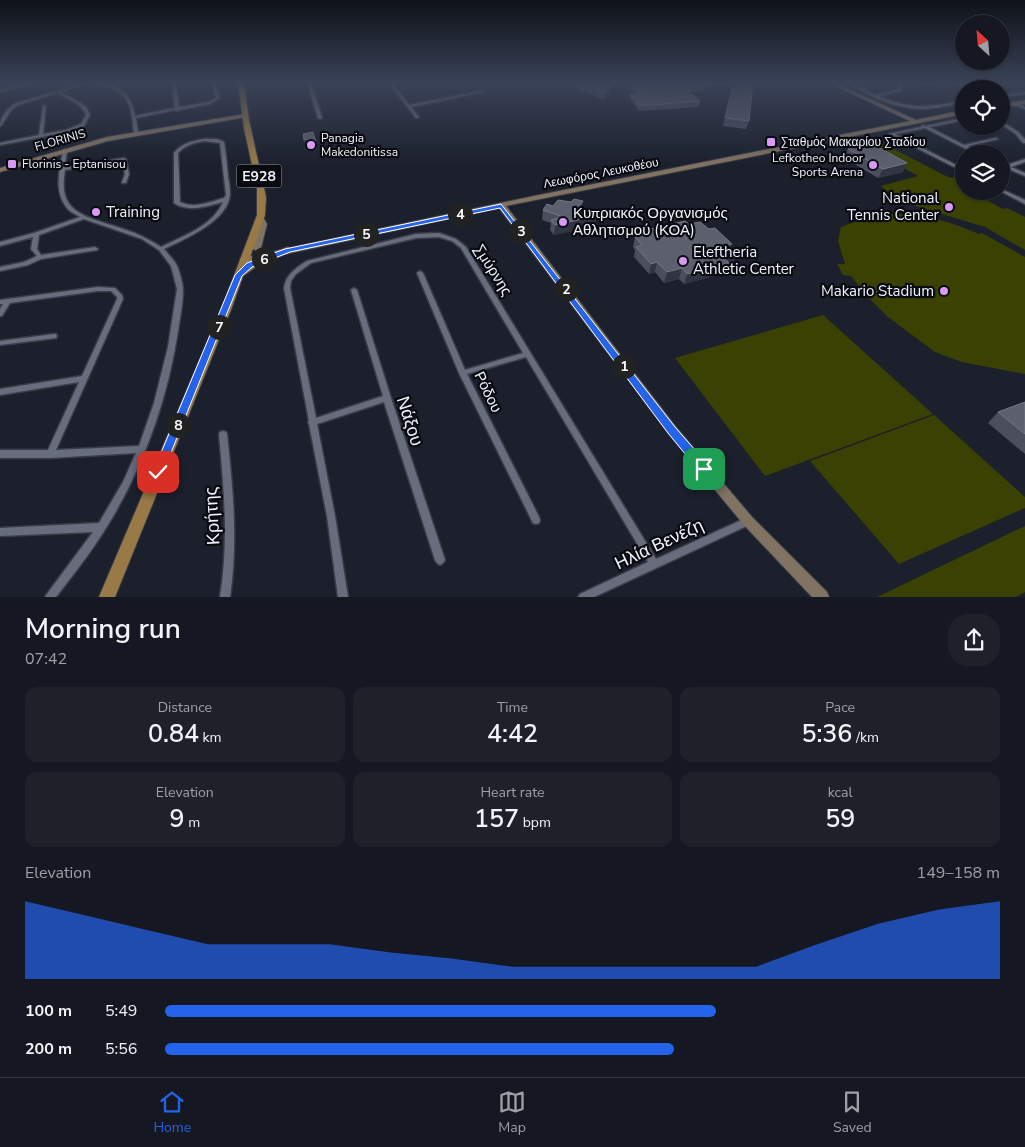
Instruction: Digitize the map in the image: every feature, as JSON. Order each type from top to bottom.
[{"type":"main road","name":"E928","points":[[108,597],[260,220],[263,204],[261,184],[244,110]]},
{"type":"main road","points":[[889,110],[914,121]]},
{"type":"main road","name":"Λεωφόρος Λευκοθέου","points":[[244,260],[955,113]]},
{"type":"main road","points":[[898,114],[927,118]]},
{"type":"main road","points":[[896,125],[903,119],[898,114]]},
{"type":"main road","name":"FLORINIS","points":[[0,170],[65,150],[136,132],[245,116]]},
{"type":"main road","points":[[501,206],[672,430],[748,520],[822,597]]},
{"type":"main road","points":[[260,220],[263,224],[258,249],[271,254]]},
{"type":"main road","points":[[239,275],[259,260],[288,250]]},
{"type":"street","points":[[0,125],[10,110]]},
{"type":"street","points":[[41,136],[44,110]]},
{"type":"street","points":[[0,144],[74,130],[88,119],[85,110]]},
{"type":"street","points":[[133,110],[136,132]]},
{"type":"street","points":[[134,117],[177,110]]},
{"type":"street","points":[[318,110],[320,118]]},
{"type":"street","points":[[411,110],[417,117]]},
{"type":"street","points":[[955,121],[891,134],[955,166]]},
{"type":"street","points":[[923,126],[962,145]]},
{"type":"street","points":[[1010,128],[1025,142]]},
{"type":"street","points":[[969,145],[996,139]]},
{"type":"street","points":[[161,249],[214,219],[222,211],[227,200],[228,189],[222,142],[214,140],[196,142],[177,150],[178,204],[193,207],[227,200]]},
{"type":"street","points":[[50,597],[101,527],[116,502],[140,449],[157,407],[167,374],[180,289],[174,264],[161,249],[139,236],[85,217],[76,212],[64,200],[62,189],[65,150]]},
{"type":"street","points":[[64,169],[124,159],[127,174],[124,182]]},
{"type":"street","points":[[1010,166],[1025,160]]},
{"type":"street","points":[[1010,168],[1025,175]]},
{"type":"street","points":[[1010,194],[1025,202]]},
{"type":"street","points":[[0,244],[85,217]]},
{"type":"street","points":[[36,234],[34,249],[40,257]]},
{"type":"street","name":"Σμύρνης","points":[[343,597],[331,516],[287,288],[288,281],[301,267],[320,259],[425,234],[439,235],[454,240],[463,247],[654,564]]},
{"type":"street","points":[[0,269],[26,264],[40,257],[95,249]]},
{"type":"street","name":"Ρόδου","points":[[420,273],[463,373],[536,520]]},
{"type":"street","points":[[0,314],[4,302],[98,289],[113,290],[118,293],[120,299],[50,454]]},
{"type":"street","name":"Νάξου","points":[[354,290],[440,560]]},
{"type":"street","points":[[0,343],[54,336]]},
{"type":"street","points":[[463,373],[528,354]]},
{"type":"street","points":[[0,392],[85,378]]},
{"type":"street","points":[[312,422],[387,398]]},
{"type":"street","name":"Κρήτης","points":[[223,434],[231,544],[226,597]]},
{"type":"street","points":[[0,454],[50,454],[140,449]]},
{"type":"street","name":"Ηλία Βενέζη","points":[[583,597],[748,520]]},
{"type":"street","points":[[0,532],[101,527]]},
{"type":"green space","points":[[870,137],[950,178],[955,176],[955,200],[986,200],[1003,209],[1007,208],[1025,217],[1025,250],[985,227],[899,201],[881,186],[918,176],[853,140]]},
{"type":"green space","name":"Makario Stadium","points":[[892,214],[915,215],[958,225],[979,234],[982,233],[1025,257],[1025,374],[962,362],[935,352],[888,317],[865,294],[851,276],[843,275],[837,264],[845,264],[838,241],[841,227],[872,216]]},
{"type":"green space","points":[[823,315],[933,414],[765,476],[675,358]]},
{"type":"green space","points":[[934,415],[1025,497],[1025,508],[899,564],[810,461]]},
{"type":"green space","points":[[1025,526],[1025,592],[1016,597],[877,597]]},
{"type":"building","points":[[727,110],[750,110],[749,121],[725,118]]},
{"type":"building","points":[[313,132],[316,143],[309,144],[308,139],[304,140],[303,134]]},
{"type":"building","points":[[871,143],[907,163],[883,169],[848,149]]},
{"type":"building","points":[[574,199],[583,201],[574,214],[591,211],[596,216],[555,225],[551,220],[564,217],[543,210],[547,204],[553,206],[558,200],[571,202]]},
{"type":"building","name":"Eleftheria Athletic Center","points":[[685,221],[689,224],[700,222],[709,229],[715,228],[732,244],[726,245],[736,255],[724,258],[729,263],[687,274],[682,268],[667,272],[657,262],[651,264],[636,247],[642,245],[635,237],[649,233],[646,230]]},
{"type":"building","points":[[1025,402],[1025,434],[998,412]]},
{"type":"place","name":"Σταθμός Μακαρίου Σταδίου","points":[[771,142]]},
{"type":"place","name":"Panagia Makedonitissa","points":[[311,145]]},
{"type":"place","name":"Florinis - Eptanisou","points":[[12,164]]},
{"type":"place","name":"Lefkotheo Indoor Sports Arena","points":[[873,165]]},
{"type":"place","name":"National Tennis Center","points":[[949,207]]},
{"type":"place","name":"Training","points":[[96,212]]},
{"type":"place","name":"Κυπριακός Οργανισμός Αθλητισμού (ΚΟΑ)","points":[[563,222]]},
{"type":"place","name":"Eleftheria Athletic Center","points":[[683,261]]},
{"type":"place","name":"Makario Stadium","points":[[944,291]]},
{"type":"route","points":[[158,472],[239,275],[243,270],[259,260],[288,250],[501,206],[672,430],[704,469]]}]
